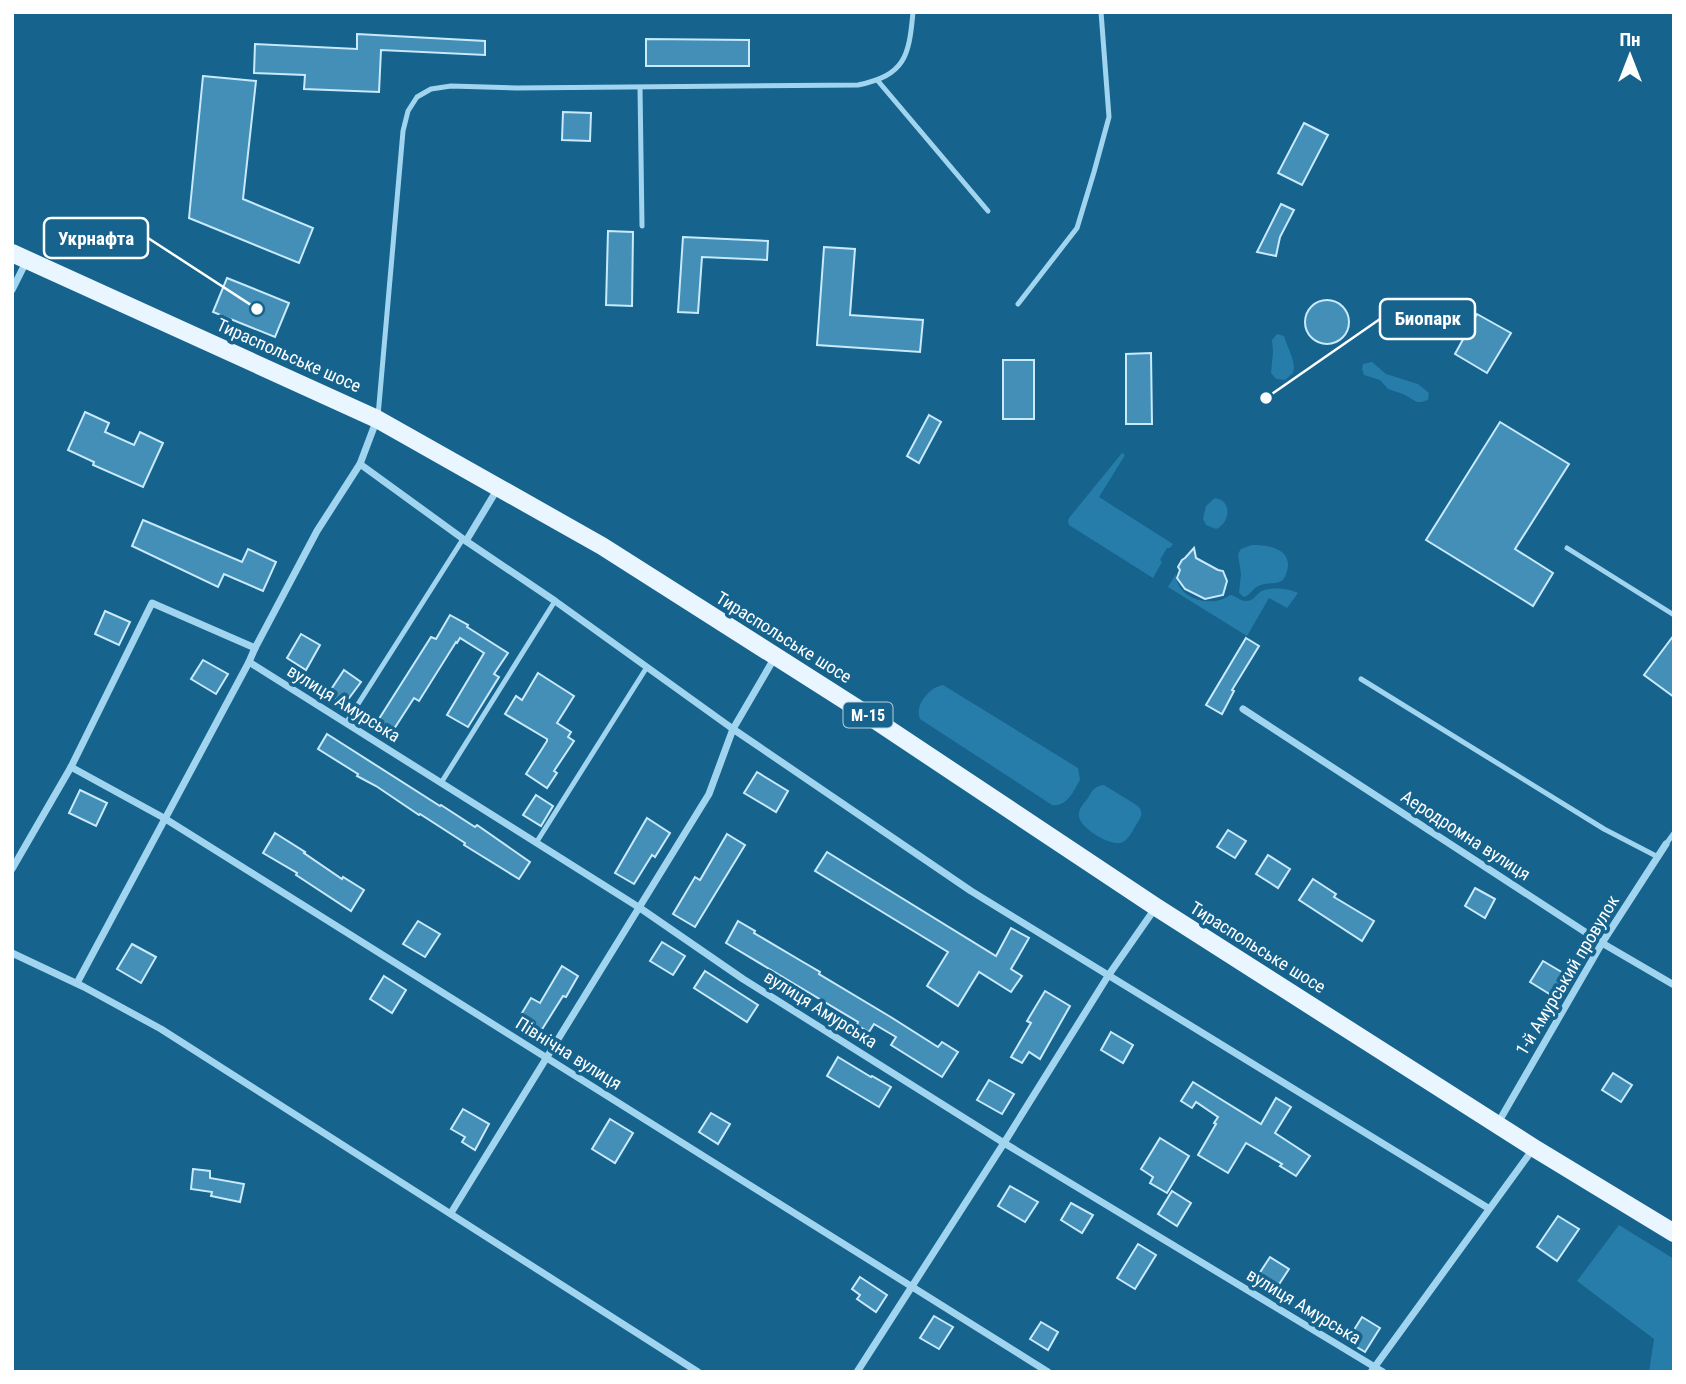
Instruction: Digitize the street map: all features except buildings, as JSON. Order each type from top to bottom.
[{"type":"main road","name":"Тираспольське шосе","points":[[20,256],[377,419],[602,546],[860,710],[1156,907],[1534,1148],[1674,1233]]},
{"type":"street","points":[[12,290],[20,256]]},
{"type":"street","points":[[77,983],[317,531],[360,464],[377,419]]},
{"type":"street","points":[[360,464],[733,729],[971,891],[1488,1208]]},
{"type":"street","points":[[464,540],[498,488]]},
{"type":"street","points":[[12,869],[71,766],[152,603],[255,648]]},
{"type":"street","points":[[451,1213],[709,794],[733,729],[775,657]]},
{"type":"street","name":"вулиця Амурська","points":[[249,662],[640,908],[743,979],[1004,1143],[1373,1369],[1383,1372]]},
{"type":"street","name":"Аеродромна вулиця","points":[[1243,709],[1602,943],[1674,985]]},
{"type":"street","name":"Північна вулиця","points":[[71,766],[164,818],[1048,1372]]},
{"type":"street","name":"1-й Амурський провулок","points":[[1497,1124],[1602,943],[1666,844]]},
{"type":"street","points":[[857,1372],[1108,976],[1156,907]]},
{"type":"street","points":[[12,953],[77,983],[161,1029],[698,1372]]},
{"type":"street","points":[[1373,1369],[1534,1148]]},
{"type":"lane","points":[[377,419],[403,131],[408,111],[417,97],[430,89],[451,86],[640,88],[858,85],[878,81],[896,69],[906,55],[911,38],[913,12]]},
{"type":"lane","points":[[1018,304],[1077,228],[1094,172],[1109,117],[1101,12]]},
{"type":"lane","points":[[878,81],[988,211]]},
{"type":"lane","points":[[640,88],[642,226]]},
{"type":"lane","points":[[346,723],[464,540]]},
{"type":"lane","points":[[1567,548],[1674,615]]},
{"type":"lane","points":[[441,783],[555,601]]},
{"type":"lane","points":[[536,843],[647,667]]},
{"type":"lane","points":[[1361,679],[1604,829],[1658,857]]},
{"type":"lane","points":[[1666,844],[1674,833]]},
{"type":"shaded area","points":[[1277,334],[1284,336],[1294,365],[1293,373],[1285,380],[1276,379],[1271,373],[1272,340]]},
{"type":"shaded area","points":[[1372,362],[1386,374],[1418,384],[1429,393],[1428,400],[1417,402],[1388,389],[1380,380],[1364,375],[1363,364]]},
{"type":"shaded area","points":[[1122,453],[1125,455],[1099,497],[1173,544],[1167,548],[1153,578],[1069,525],[1068,521]]},
{"type":"shaded area","points":[[1215,498],[1225,503],[1228,512],[1224,522],[1216,529],[1206,525],[1203,519],[1206,506]]},
{"type":"shaded area","points":[[1252,545],[1280,551],[1287,558],[1288,568],[1283,580],[1258,586],[1244,597],[1239,593],[1241,574],[1238,554],[1241,549]]},
{"type":"shaded area","points":[[1176,574],[1182,590],[1205,601],[1223,599],[1230,595],[1248,601],[1268,589],[1285,589],[1298,593],[1287,608],[1269,598],[1247,636],[1168,587]]},
{"type":"shaded area","points":[[943,685],[1078,768],[1080,780],[1069,798],[1062,804],[1052,805],[920,719],[919,708],[924,698],[933,689]]},
{"type":"shaded area","points":[[1104,785],[1138,806],[1141,811],[1139,820],[1123,842],[1112,842],[1098,836],[1085,827],[1079,817],[1081,807],[1092,791]]},
{"type":"shaded area","points":[[1619,1225],[1674,1259],[1674,1372],[1649,1372],[1654,1339],[1577,1281]]},
{"type":"place","name":"Укрнафта","points":[[257,309]]},
{"type":"place","name":"Биопарк","points":[[1266,398]]}]
